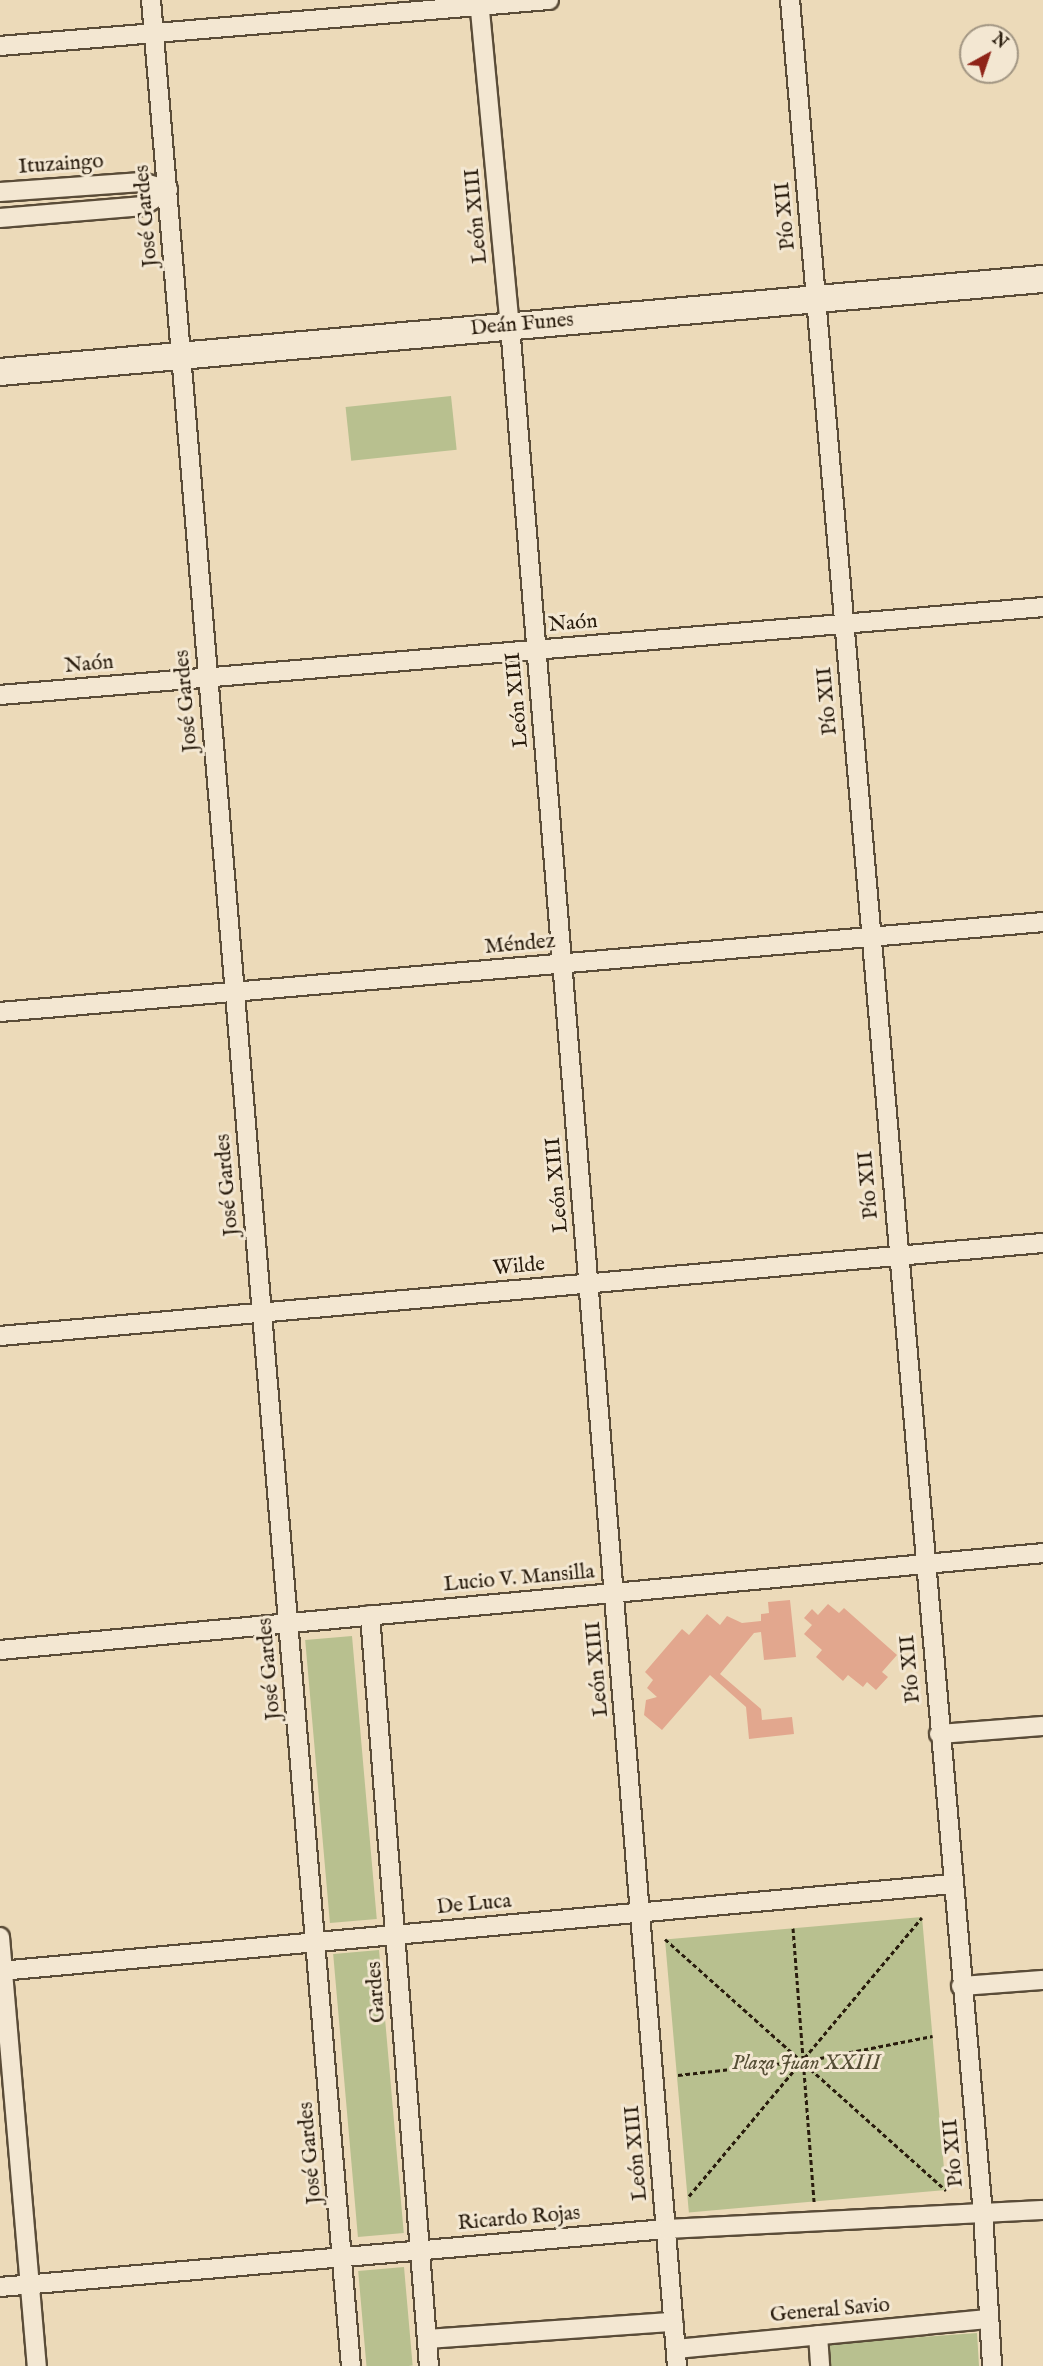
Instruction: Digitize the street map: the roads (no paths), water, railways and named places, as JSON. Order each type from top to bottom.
[{"type":"street","name":"José Gardes","points":[[151,0],[351,2366]]},
{"type":"street","points":[[0,46],[153,30],[480,3],[549,0]]},
{"type":"street","name":"Pío XII","points":[[790,0],[982,2214],[992,2366]]},
{"type":"street","name":"León XIII","points":[[480,3],[510,327],[677,2357]]},
{"type":"street","name":"Ituzaingo","points":[[0,192],[142,182],[168,190]]},
{"type":"street","points":[[0,218],[143,206],[168,190]]},
{"type":"street","name":"Deán Funes","points":[[0,372],[1043,279]]},
{"type":"street","name":"Naón","points":[[0,695],[1043,607]]},
{"type":"street","name":"Méndez","points":[[0,1011],[1043,922]]},
{"type":"street","name":"Wilde","points":[[0,1336],[1043,1243]]},
{"type":"street","name":"Lucio V. Mansilla","points":[[0,1650],[1043,1553]]},
{"type":"street","name":"Gardes","points":[[370,1615],[429,2366]]},
{"type":"street","points":[[939,1734],[1043,1726]]},
{"type":"street","name":"De Luca","points":[[1,1970],[952,1884]]},
{"type":"street","points":[[0,1937],[1,1970],[37,2366]]},
{"type":"street","points":[[961,1986],[1043,1980]]},
{"type":"street","name":"Ricardo Rojas","points":[[0,2287],[666,2229],[1043,2210]]},
{"type":"street","name":"General Savio","points":[[677,2357],[818,2335],[988,2319]]},
{"type":"street","points":[[427,2339],[674,2322]]},
{"type":"street","points":[[818,2335],[820,2366]]},
{"type":"park label","name":"Plaza Juan XXIII","points":[[806,2064]]}]
